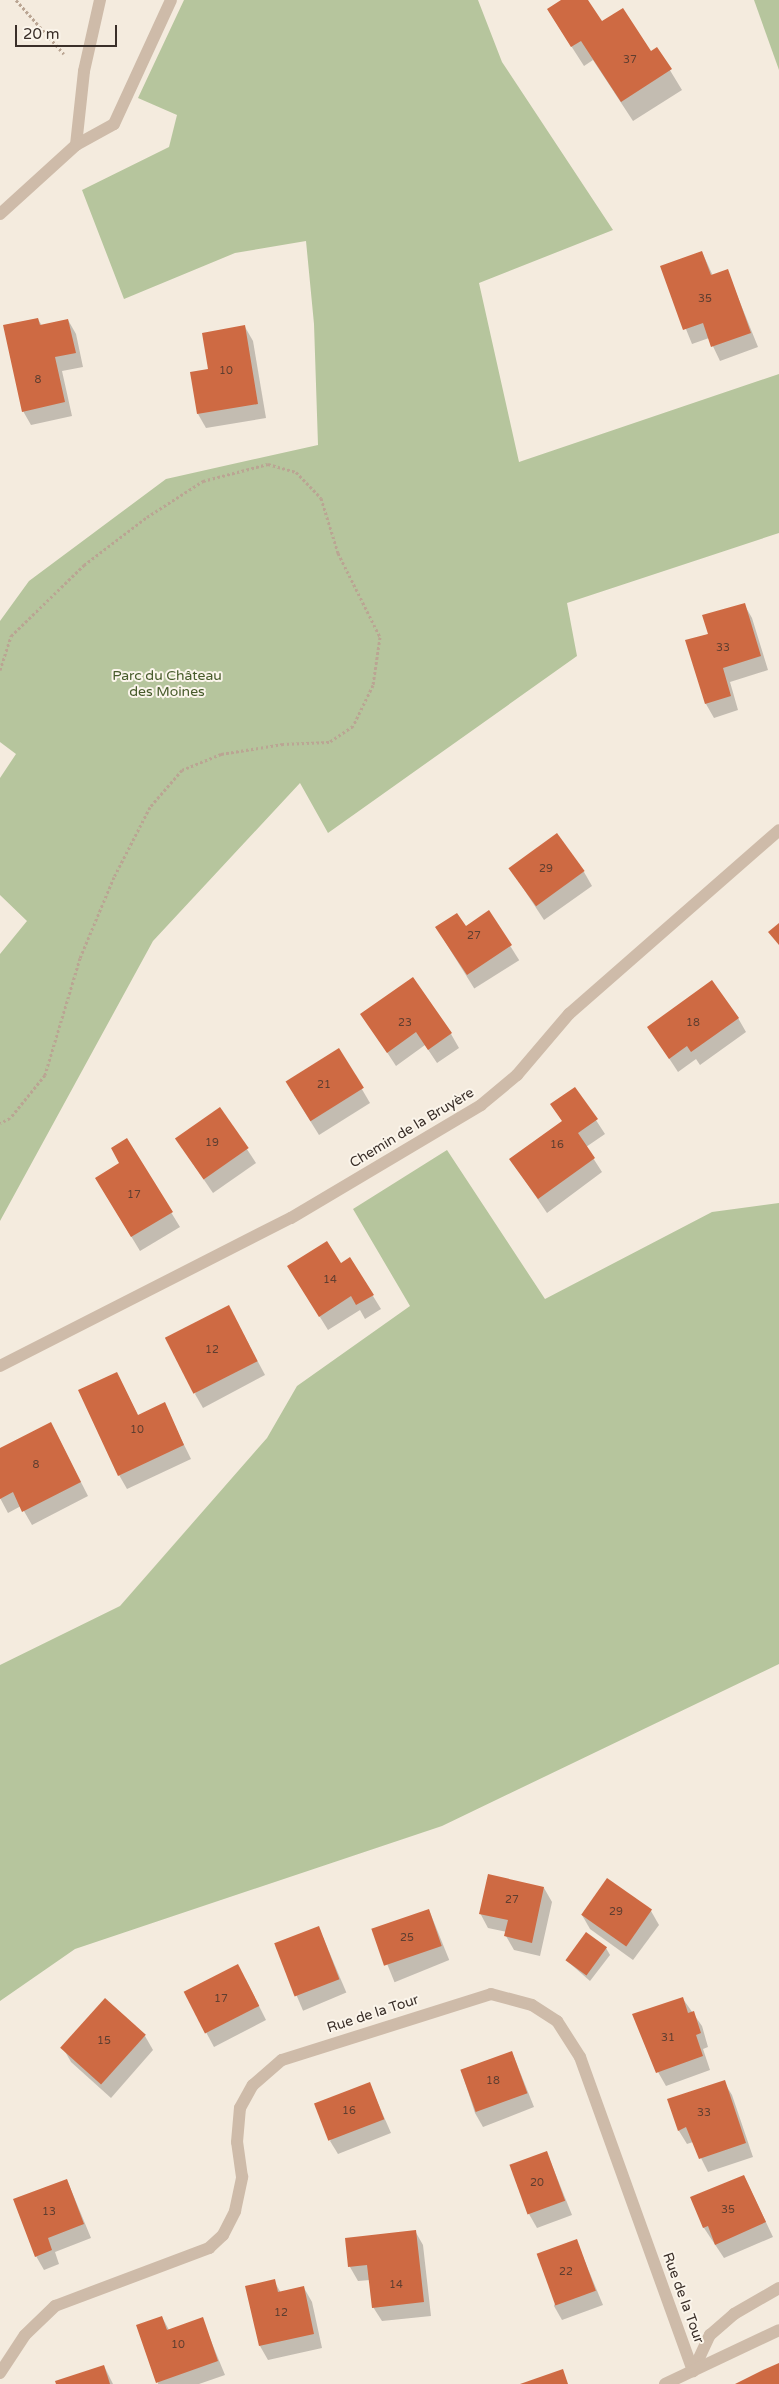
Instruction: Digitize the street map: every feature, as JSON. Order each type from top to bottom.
[{"type":"street","points":[[76,145],[84,71],[100,0]]},
{"type":"street","points":[[0,214],[76,145],[114,124],[171,0]]},
{"type":"street","name":"Chemin de la Bruyère","points":[[0,1366],[291,1218],[481,1105],[517,1075],[568,1014],[779,830]]},
{"type":"street","name":"Rue de la Tour","points":[[0,2373],[25,2335],[55,2306],[209,2248],[223,2235],[235,2211],[242,2177],[237,2142],[240,2108],[253,2085],[282,2060],[491,1994],[532,2005],[557,2021],[580,2057],[693,2371]]},
{"type":"street","points":[[693,2371],[710,2335],[734,2314],[779,2288]]},
{"type":"street","points":[[665,2384],[779,2330]]},
{"type":"path","points":[[16,0],[63,53],[84,71]]},
{"type":"path","points":[[0,670],[11,636],[84,565],[147,516],[202,481],[268,464],[296,472],[321,498],[338,554],[380,637],[372,685],[353,726],[329,742],[283,744],[221,754],[182,770],[150,806],[114,877],[80,958],[45,1075],[10,1118],[0,1123]]},
{"type":"green space","name":"Parc du Château des Moines","points":[[184,0],[478,0],[502,62],[613,230],[479,283],[519,462],[779,374],[779,533],[567,603],[577,656],[328,833],[300,783],[153,941],[0,1221],[0,954],[27,921],[0,895],[0,778],[16,754],[0,742],[0,621],[29,581],[166,479],[318,445],[314,324],[306,241],[235,253],[124,299],[82,190],[169,147],[177,115],[138,98]]},
{"type":"green space","points":[[754,0],[779,0],[779,70]]},
{"type":"green space","points":[[447,1150],[545,1299],[712,1212],[779,1203],[779,1664],[442,1826],[75,1949],[0,2001],[0,1665],[120,1606],[267,1438],[297,1386],[410,1306],[353,1209]]},
{"type":"building","points":[[561,0],[588,0],[602,21],[623,8],[651,51],[657,47],[672,69],[621,102],[581,41],[571,47],[547,9]]},
{"type":"building","points":[[702,251],[711,275],[728,269],[751,333],[711,347],[703,323],[683,330],[660,266]]},
{"type":"building","points":[[38,318],[40,325],[68,319],[76,353],[55,357],[65,402],[22,412],[3,325]]},
{"type":"building","points":[[245,325],[258,404],[197,414],[190,372],[208,369],[202,333]]},
{"type":"building","points":[[745,603],[761,656],[723,668],[731,696],[705,704],[685,640],[708,634],[702,615]]},
{"type":"building","points":[[557,833],[585,871],[536,906],[508,868]]},
{"type":"building","points":[[489,910],[512,945],[467,975],[435,927],[457,913],[466,926]]},
{"type":"building","points":[[779,923],[779,945],[768,932]]},
{"type":"building","points":[[413,977],[452,1033],[428,1050],[416,1032],[387,1053],[360,1014]]},
{"type":"building","points":[[712,980],[739,1018],[691,1052],[687,1046],[669,1059],[647,1027]]},
{"type":"building","points":[[339,1048],[364,1088],[310,1121],[286,1081]]},
{"type":"building","points":[[575,1087],[598,1119],[578,1133],[595,1158],[538,1199],[509,1159],[562,1121],[550,1104]]},
{"type":"building","points":[[220,1107],[249,1148],[204,1180],[175,1139]]},
{"type":"building","points":[[127,1138],[173,1212],[131,1237],[95,1178],[119,1163],[111,1148]]},
{"type":"building","points":[[327,1241],[341,1263],[350,1257],[374,1295],[356,1305],[351,1296],[319,1317],[287,1266]]},
{"type":"building","points":[[229,1305],[258,1361],[193,1394],[165,1338]]},
{"type":"building","points":[[117,1372],[138,1415],[165,1402],[184,1445],[118,1476],[78,1390]]},
{"type":"building","points":[[51,1422],[81,1482],[22,1512],[13,1492],[0,1499],[0,1448]]},
{"type":"building","points":[[488,1874],[544,1887],[532,1943],[504,1936],[508,1920],[479,1914]]},
{"type":"building","points":[[607,1878],[652,1910],[626,1946],[581,1915]]},
{"type":"building","points":[[429,1909],[442,1946],[384,1966],[371,1929]]},
{"type":"building","points":[[319,1926],[339,1979],[295,1996],[274,1943]]},
{"type":"building","points":[[586,1932],[607,1947],[586,1976],[565,1960]]},
{"type":"building","points":[[238,1964],[259,2006],[205,2034],[184,1992]]},
{"type":"building","points":[[683,1997],[688,2013],[694,2011],[701,2033],[696,2035],[703,2056],[656,2073],[632,2014]]},
{"type":"building","points":[[105,1998],[146,2035],[101,2085],[60,2048]]},
{"type":"building","points":[[512,2051],[527,2093],[476,2112],[460,2070]]},
{"type":"building","points":[[725,2080],[746,2143],[699,2159],[686,2127],[678,2131],[667,2099]]},
{"type":"building","points":[[370,2082],[384,2119],[328,2141],[314,2104]]},
{"type":"building","points":[[547,2151],[565,2201],[528,2214],[509,2165]]},
{"type":"building","points":[[744,2175],[766,2222],[715,2245],[708,2226],[703,2228],[690,2197]]},
{"type":"building","points":[[67,2179],[84,2224],[48,2238],[52,2250],[35,2257],[13,2199]]},
{"type":"building","points":[[416,2230],[424,2302],[372,2308],[367,2265],[348,2267],[345,2238]]},
{"type":"building","points":[[577,2239],[596,2291],[555,2305],[537,2254]]},
{"type":"building","points":[[275,2279],[278,2292],[304,2286],[314,2334],[259,2346],[245,2286]]},
{"type":"building","points":[[162,2316],[167,2330],[203,2317],[218,2361],[156,2383],[136,2325]]},
{"type":"building","points":[[779,2363],[779,2384],[735,2384],[763,2370]]},
{"type":"building","points":[[104,2365],[110,2384],[56,2384],[55,2381]]},
{"type":"building","points":[[563,2369],[568,2384],[520,2384]]}]
